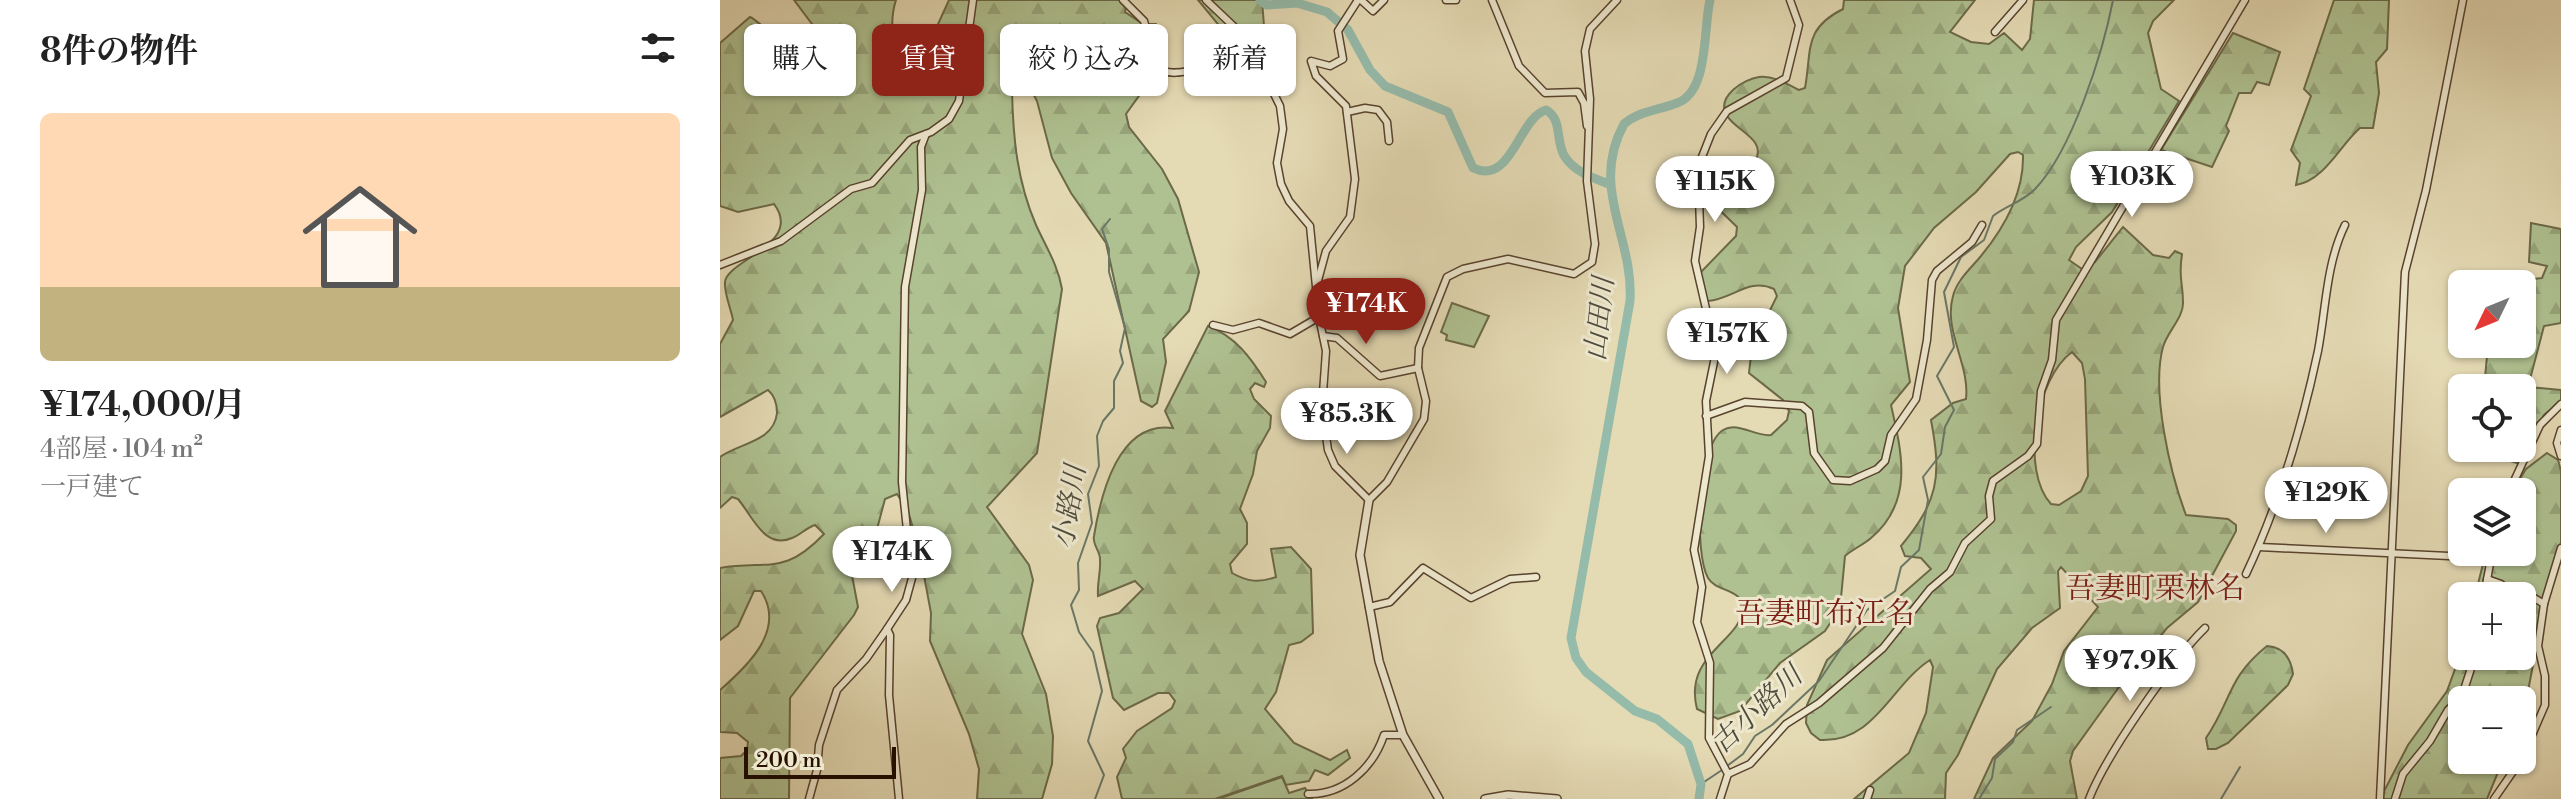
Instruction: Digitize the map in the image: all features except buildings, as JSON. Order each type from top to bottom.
[{"type":"street","points":[[720,265],[781,241],[851,189],[872,183],[910,140],[949,119],[959,101],[973,0]]},
{"type":"street","points":[[1123,0],[1144,21],[1156,60],[1164,71],[1184,72]]},
{"type":"street","points":[[1206,0],[1231,24]]},
{"type":"street","points":[[1315,287],[1326,251],[1350,217],[1355,179],[1343,101],[1316,76],[1311,61],[1330,66],[1343,59],[1338,34],[1343,24],[1360,0],[1373,11],[1384,0]]},
{"type":"street","points":[[1446,0],[1456,0]]},
{"type":"street","points":[[1492,0],[1521,70],[1545,93],[1578,92],[1590,128]]},
{"type":"street","points":[[1439,799],[1403,735],[1384,683],[1360,555],[1369,500],[1387,482],[1424,419],[1426,401],[1418,368],[1424,330],[1445,281],[1456,271],[1508,259],[1569,274],[1588,267],[1595,244],[1587,181],[1590,128],[1587,38],[1596,19],[1617,0]]},
{"type":"street","points":[[1720,799],[1727,770],[1709,738],[1710,663],[1697,622],[1702,587],[1694,550],[1709,456],[1706,416],[1716,352],[1695,261],[1700,227],[1700,157],[1717,122],[1727,111],[1786,78],[1799,25],[1790,0]]},
{"type":"street","points":[[1995,32],[2023,0]]},
{"type":"street","points":[[1727,770],[1750,764],[1786,724],[1819,703],[1883,648],[1930,589],[1955,566],[1965,543],[1991,519],[1989,496],[1993,481],[2028,456],[2037,444],[2041,391],[2052,360],[2056,320],[2245,0]]},
{"type":"street","points":[[2380,799],[2405,272],[2429,177],[2463,0]]},
{"type":"street","points":[[1275,96],[1283,118],[1278,170],[1289,201],[1310,226],[1326,360],[1322,407],[1328,450],[1335,466],[1369,500]]},
{"type":"street","points":[[1347,112],[1365,108],[1378,110],[1387,122],[1389,141]]},
{"type":"street","points":[[809,799],[817,770],[819,745],[837,690],[866,659],[887,629],[906,600],[912,578],[902,467],[907,363],[905,287],[922,190],[921,147],[926,134]]},
{"type":"street","points":[[1706,416],[1745,402],[1802,406],[1809,412],[1816,461],[1833,480],[1850,481],[1877,469],[1885,461],[1895,426],[1912,410],[1916,399],[1927,340],[1932,280],[1937,271],[1972,242],[1982,225]]},
{"type":"street","points":[[2246,574],[2259,547],[2307,398],[2328,300],[2332,256],[2345,225]]},
{"type":"street","points":[[1213,325],[1233,330],[1259,323],[1290,334],[1319,317]]},
{"type":"street","points":[[1323,336],[1337,338],[1380,376],[1418,368]]},
{"type":"street","points":[[2515,478],[2540,425],[2561,404]]},
{"type":"street","points":[[2561,430],[2557,443],[2561,456]]},
{"type":"street","points":[[2259,547],[2448,555]]},
{"type":"street","points":[[2536,725],[2545,705],[2545,676],[2538,646],[2544,604],[2561,548]]},
{"type":"street","points":[[2486,582],[2489,566]]},
{"type":"street","points":[[1369,607],[1392,601],[1423,568],[1471,598],[1510,579],[1536,577]]},
{"type":"street","points":[[2487,579],[2495,582]]},
{"type":"street","points":[[2536,599],[2544,604]]},
{"type":"street","points":[[2089,799],[2102,771],[2167,675],[2205,628]]},
{"type":"street","points":[[887,629],[890,635],[889,695],[899,799]]},
{"type":"street","points":[[2395,799],[2403,774],[2430,741],[2448,710],[2462,696],[2470,670]]},
{"type":"street","points":[[1308,794],[1329,792],[1355,777],[1378,755],[1384,735],[1403,735]]},
{"type":"street","points":[[2494,799],[2511,774]]},
{"type":"street","points":[[2379,789],[2398,790]]},
{"type":"street","points":[[1867,799],[1870,790]]},
{"type":"street","points":[[1485,799],[1508,795],[1557,799]]},
{"type":"green space","points":[[794,0],[896,0],[893,24],[872,24],[872,96],[984,96],[984,24],[938,24],[949,0],[1127,0],[1125,12],[1143,24],[1000,24],[1000,96],[1012,96],[1015,142],[1024,192],[1055,264],[1062,289],[1037,453],[987,507],[1029,565],[1033,580],[1022,634],[1046,694],[1053,736],[1052,764],[1042,799],[977,799],[979,769],[969,734],[930,641],[931,613],[919,549],[908,511],[897,494],[885,499],[877,529],[851,570],[858,607],[854,615],[790,698],[789,799],[720,799],[720,758],[741,756],[747,750],[748,742],[737,733],[720,732],[720,690],[761,645],[769,619],[768,605],[761,591],[754,591],[738,626],[720,640],[720,568],[786,561],[798,556],[824,534],[815,525],[792,538],[774,540],[760,530],[738,499],[732,497],[720,508],[720,457],[763,436],[770,430],[777,413],[775,400],[768,390],[720,417],[720,344],[733,320],[725,282],[729,274],[772,240],[779,230],[781,218],[774,204],[738,212],[720,206],[720,43],[750,17],[760,24],[744,24],[744,96],[856,96],[856,24],[812,24]]},
{"type":"green space","points":[[1198,0],[1262,0],[1264,24],[1218,24]]},
{"type":"green space","points":[[1844,0],[1975,0],[1950,32],[1971,42],[1989,44],[2004,33],[2022,50],[2030,39],[2034,0],[2174,0],[2153,21],[2148,33],[2161,89],[2179,101],[2112,212],[2076,247],[2069,260],[2082,269],[2095,262],[2123,227],[2153,255],[2169,258],[2175,251],[2182,254],[2183,308],[2165,341],[2160,365],[2164,432],[2186,515],[2228,519],[2236,525],[2236,531],[2198,602],[2167,628],[2124,680],[2073,751],[2070,761],[2077,799],[1974,799],[1993,758],[2032,721],[2052,684],[2064,651],[2098,607],[2061,567],[2058,571],[2060,608],[2032,628],[1997,669],[1958,755],[1946,773],[1945,799],[1854,799],[1909,753],[1926,713],[1933,667],[1930,660],[1904,683],[1869,723],[1855,732],[1820,740],[1811,733],[1806,723],[1807,705],[1827,660],[1931,569],[1921,558],[1905,556],[1901,546],[1923,515],[1934,488],[1936,458],[1931,420],[1953,403],[1966,399],[1964,373],[1951,322],[1953,296],[1961,279],[1989,245],[2011,209],[2022,169],[2023,155],[2018,152],[2010,154],[1976,192],[1934,228],[1905,266],[1898,308],[1910,382],[1891,405],[1901,459],[1899,493],[1885,524],[1845,556],[1840,608],[1825,631],[1780,663],[1740,711],[1718,719],[1697,709],[1695,690],[1698,675],[1740,620],[1743,608],[1739,597],[1712,583],[1704,565],[1700,501],[1708,456],[1714,440],[1723,430],[1735,427],[1771,435],[1787,420],[1789,411],[1783,400],[1749,373],[1752,347],[1777,296],[1774,289],[1749,287],[1708,301],[1701,295],[1699,274],[1736,236],[1737,227],[1698,189],[1699,180],[1755,162],[1758,154],[1754,141],[1726,114],[1724,107],[1729,95],[1746,81],[1759,77],[1775,79],[1799,90],[1805,88],[1815,33],[1821,24],[1843,9]],"holes":[[[2072,352],[2082,363],[2088,476],[2081,491],[2059,505],[2051,504],[2036,470],[2036,425],[2049,382],[2059,365]]]},
{"type":"green space","points":[[2334,0],[2389,0],[2387,49],[2376,62],[2379,93],[2373,128],[2360,128],[2323,170],[2296,185],[2300,163],[2291,150],[2311,96],[2304,89]]},
{"type":"green space","points":[[2233,33],[2280,52],[2269,85],[2257,82],[2251,93],[2239,93],[2226,126],[2229,131],[2212,167],[2161,150]]},
{"type":"green space","points":[[1034,96],[1139,96],[1126,114],[1129,127],[1162,169],[1178,199],[1199,272],[1189,311],[1163,339],[1166,362],[1157,403],[1152,407],[1141,401],[1106,243],[1071,193],[1052,158]]},
{"type":"green space","points":[[2531,223],[2561,229],[2561,323],[2544,326],[2536,356],[2536,279],[2542,278],[2547,266],[2529,262]]},
{"type":"green space","points":[[1452,303],[1489,316],[1474,347],[1446,340],[1447,335],[1441,332]]},
{"type":"green space","points":[[1208,326],[1242,349],[1266,382],[1264,387],[1255,383],[1250,389],[1254,399],[1271,416],[1270,428],[1257,451],[1253,474],[1240,509],[1247,523],[1247,544],[1230,564],[1232,573],[1254,581],[1276,577],[1271,549],[1291,547],[1311,569],[1313,633],[1301,642],[1289,645],[1276,692],[1265,709],[1294,743],[1330,760],[1347,750],[1350,758],[1328,775],[1315,770],[1309,781],[1286,785],[1282,776],[1215,799],[1122,799],[1117,777],[1126,758],[1123,749],[1137,731],[1172,708],[1175,701],[1169,693],[1158,693],[1124,710],[1113,698],[1097,626],[1100,618],[1119,613],[1143,589],[1135,581],[1098,596],[1100,559],[1094,536],[1108,481],[1126,447],[1139,435],[1154,429],[1173,428],[1165,411]]},
{"type":"green space","points":[[2487,358],[2536,358],[2531,374],[2485,374]]},
{"type":"green space","points":[[2536,388],[2561,390],[2561,401],[2544,415],[2536,429]]},
{"type":"green space","points":[[2547,453],[2558,460],[2561,471],[2561,542],[2549,582],[2536,649],[2536,582],[2478,582],[2482,566],[2536,566],[2536,478],[2521,478]]},
{"type":"green space","points":[[2267,646],[2282,651],[2288,659],[2293,674],[2288,685],[2228,743],[2208,749],[2206,738],[2237,679]]},
{"type":"green space","points":[[2455,670],[2532,670],[2529,686],[2449,686]]},
{"type":"green space","points":[[2448,688],[2448,774],[2497,774],[2487,799],[2380,799],[2408,745]]},
{"type":"green space","points":[[1282,777],[1289,793],[1305,788],[1312,799],[1218,799]]},
{"type":"waterway","name":"山田川","points":[[1260,0],[1267,5],[1297,3],[1327,12],[1348,30],[1370,70],[1385,86],[1448,112],[1473,168],[1486,171],[1497,168],[1514,149],[1528,125],[1546,110],[1555,119],[1562,151],[1569,162],[1585,174],[1609,184]]},
{"type":"waterway","name":"山田川","points":[[1699,799],[1701,784],[1688,744],[1657,719],[1635,711],[1586,672],[1576,658],[1571,638],[1630,301],[1626,255],[1612,191],[1614,147],[1624,124],[1643,113],[1677,103],[1687,97],[1695,86],[1703,59],[1710,0]]},
{"type":"waterway","name":"古小路川","points":[[1727,766],[1743,754],[1755,736],[1772,725],[1819,681],[1867,610],[1895,591],[1901,567],[1919,550],[1928,500],[1923,477],[1941,454],[1945,427],[1954,410],[1937,376],[1954,347],[1944,292],[1961,257],[1984,240],[1993,216],[2026,197],[2049,172],[2084,100],[2113,0]]},
{"type":"waterway","name":"小路川","points":[[1095,799],[1104,775],[1088,741],[1102,691],[1093,652],[1079,632],[1071,605],[1079,590],[1078,563],[1092,523],[1088,494],[1099,466],[1097,436],[1103,421],[1114,408],[1114,381],[1123,363],[1120,351],[1125,328],[1109,272],[1109,249],[1102,229],[1110,219]]},
{"type":"waterway","points":[[1979,799],[1992,778],[1995,759],[2013,742],[2017,730],[2051,707]]},
{"type":"waterway","points":[[2221,799],[2240,767]]},
{"type":"waterway","name":"古小路川","points":[[1701,784],[1722,770]]},
{"type":"district","name":"吾妻町栗林名","points":[[2155,589]]},
{"type":"district","name":"吾妻町布江名","points":[[1825,614]]}]
